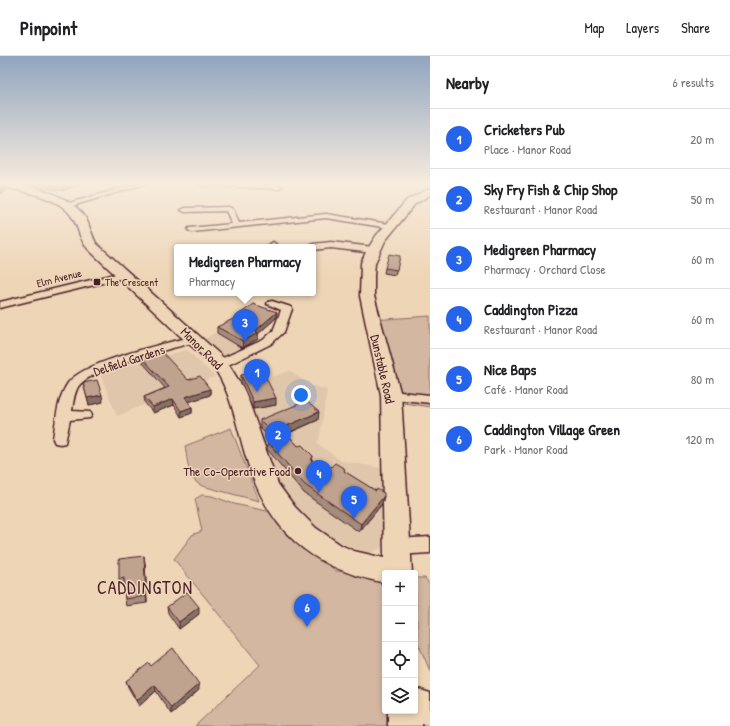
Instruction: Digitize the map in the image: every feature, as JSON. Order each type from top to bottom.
[{"type":"street","name":"Manor Road","points":[[76,214],[79,217],[85,236],[91,245],[195,339],[220,364],[228,375],[237,392],[252,442],[279,506],[314,541],[327,550],[341,558],[358,564],[384,570]]},
{"type":"street","points":[[234,214],[236,225]]},
{"type":"street","name":"Dunstable Road","points":[[397,570],[391,395],[366,296],[368,263],[373,250],[400,214]]},
{"type":"street","points":[[192,230],[326,216],[390,226]]},
{"type":"street","points":[[316,247],[332,245],[373,250]]},
{"type":"street","name":"Elm Avenue","points":[[0,305],[124,275]]},
{"type":"street","points":[[220,364],[267,342],[278,332],[287,309],[272,304]]},
{"type":"street","name":"Delfield Gardens","points":[[60,439],[73,386],[82,377],[107,366],[195,339]]},
{"type":"street","points":[[391,395],[430,399]]},
{"type":"street","points":[[65,416],[85,415]]},
{"type":"street","points":[[397,547],[430,545]]},
{"type":"street","points":[[418,706],[430,710]]},
{"type":"street","points":[[405,714],[405,726]]},
{"type":"shaded area","points":[[430,316],[430,407],[397,402],[372,320]]},
{"type":"shaded area","points":[[231,323],[260,339],[227,355],[221,355],[205,339]]},
{"type":"shaded area","points":[[187,350],[215,377],[187,386],[117,416],[100,374],[117,368]]},
{"type":"shaded area","points":[[290,371],[310,385],[327,390],[320,436],[317,443],[341,461],[382,468],[383,547],[369,554],[333,539],[295,510],[281,488],[254,411],[241,382],[271,377]]},
{"type":"shaded area","points":[[231,428],[259,501],[202,486],[193,479],[189,469],[185,446]]},
{"type":"shaded area","points":[[202,495],[212,496],[234,504],[281,514],[297,540],[336,571],[376,574],[382,583],[382,714],[393,714],[393,726],[195,726],[260,665],[174,559],[192,535],[202,531],[195,499]]},
{"type":"shaded area","points":[[418,578],[425,578],[430,585],[430,671],[418,643]]},
{"type":"building","points":[[389,254],[400,256],[397,270],[385,268]]},
{"type":"building","points":[[253,304],[277,312],[255,331],[258,333],[243,341],[217,327],[235,318]]},
{"type":"building","points":[[161,351],[188,380],[200,376],[210,389],[185,397],[192,407],[181,411],[173,399],[153,407],[144,397],[169,387],[142,358]]},
{"type":"building","points":[[263,372],[276,398],[253,402],[241,375]]},
{"type":"building","points":[[97,380],[102,395],[87,398],[83,383]]},
{"type":"building","points":[[306,401],[319,412],[282,428],[298,446],[302,445],[313,456],[311,461],[327,471],[335,463],[345,469],[344,471],[376,491],[377,489],[384,493],[384,496],[361,524],[305,485],[268,442],[278,438],[260,420]]},
{"type":"building","points":[[144,556],[146,596],[125,599],[124,578],[119,579],[119,559]]},
{"type":"building","points":[[187,592],[199,607],[179,622],[167,607]]},
{"type":"building","points":[[173,648],[199,684],[171,708],[155,685],[137,700],[126,681],[149,663],[151,666]]},
{"type":"place","name":"The Crescent","points":[[97,282]]},
{"type":"place","name":"Medigreen Pharmacy","points":[[245,342]]},
{"type":"place","name":"Cricketers Pub","points":[[257,392]]},
{"type":"place","name":"Sky Fry Fish & Chip Shop","points":[[278,454]]},
{"type":"place","name":"The Co-Operative Food","points":[[298,471]]},
{"type":"place","name":"Caddington Pizza","points":[[319,493]]},
{"type":"place","name":"Nice Baps","points":[[354,519]]},
{"type":"place","name":"Caddington Village Green","points":[[307,627]]},
{"type":"district","name":"CADDINGTON","points":[[145,588]]}]
